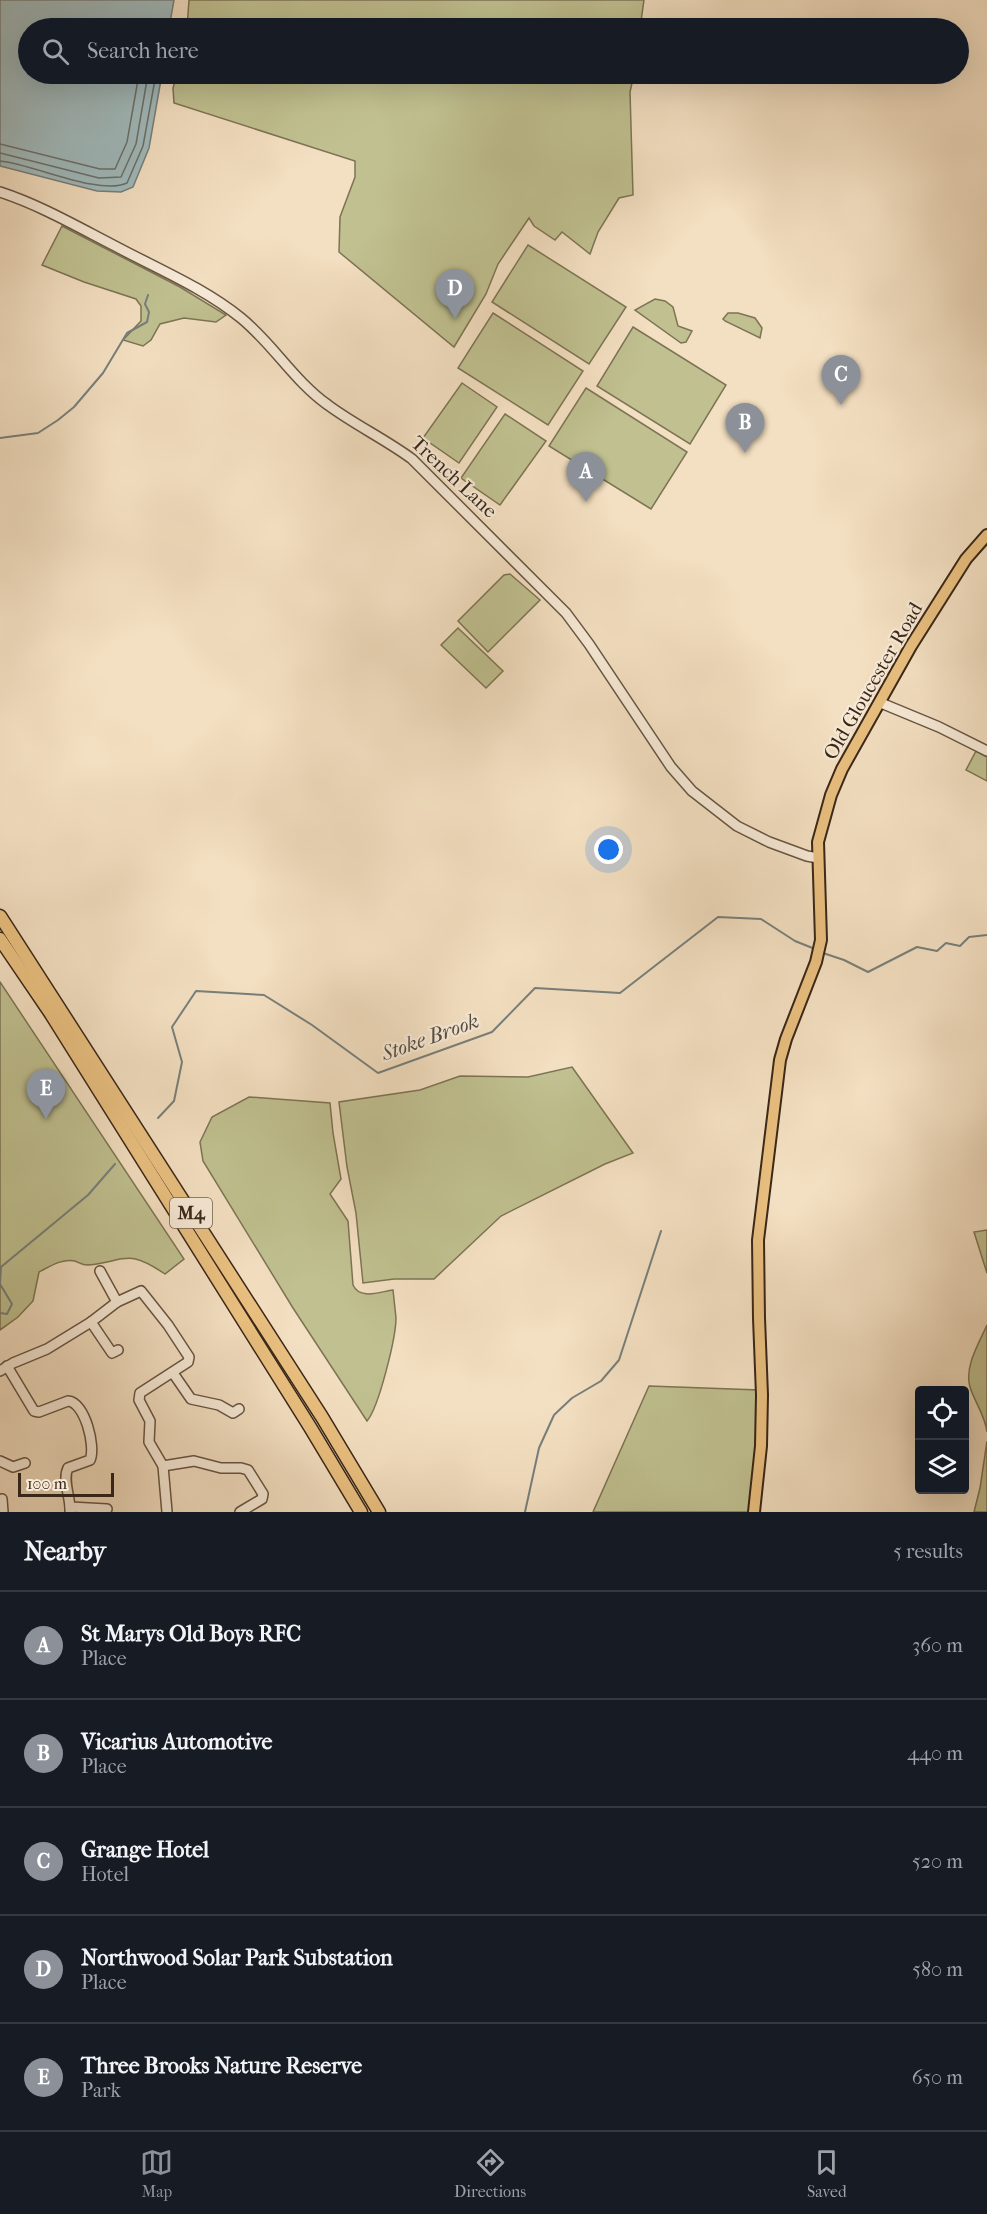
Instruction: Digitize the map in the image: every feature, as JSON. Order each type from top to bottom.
[{"type":"highway","name":"M4","points":[[0,916],[322,1417],[379,1512]]},
{"type":"highway","name":"M4","points":[[0,939],[57,1024],[362,1512]]},
{"type":"main road","name":"Old Gloucester Road","points":[[754,1512],[761,1446],[762,1395],[758,1240],[780,1060],[816,962],[821,940],[818,842],[831,795],[842,769],[911,646],[966,559],[987,535]]},
{"type":"street","name":"Trench Lane","points":[[0,192],[32,203],[91,233],[219,302],[243,320],[302,384],[327,405],[412,459],[566,614],[589,644],[671,767],[692,791],[738,826],[778,846],[818,858]]},
{"type":"street","points":[[881,703],[939,727],[987,751]]},
{"type":"street","points":[[100,1271],[117,1302]]},
{"type":"street","points":[[107,1509],[70,1509],[66,1474],[68,1468],[90,1460],[93,1454],[88,1426],[77,1404],[68,1401],[39,1412],[34,1411],[3,1368],[47,1349],[91,1322],[117,1302],[141,1291],[168,1324],[189,1357],[188,1362],[140,1393],[139,1400],[150,1421],[149,1442],[163,1466],[167,1512]]},
{"type":"street","points":[[91,1322],[112,1353],[118,1350]]},
{"type":"street","points":[[173,1373],[191,1399],[219,1405],[233,1413],[239,1409]]},
{"type":"street","points":[[0,1461],[14,1467],[25,1464]]},
{"type":"street","points":[[163,1466],[194,1461],[221,1468],[248,1470],[263,1494],[262,1499],[240,1512]]},
{"type":"street","points":[[3,1512],[4,1499]]},
{"type":"green space","points":[[189,0],[644,0],[641,18],[188,18]]},
{"type":"green space","points":[[174,84],[632,84],[630,92],[633,195],[619,198],[598,232],[590,254],[562,232],[555,240],[534,226],[529,218],[498,264],[486,294],[454,347],[339,252],[340,217],[355,177],[355,161],[174,103]]},
{"type":"green space","points":[[62,226],[180,287],[226,315],[216,322],[184,318],[160,324],[151,340],[143,346],[123,340],[141,321],[141,306],[136,299],[42,265]]},
{"type":"green space","points":[[528,245],[626,307],[589,364],[492,302]]},
{"type":"green space","points":[[655,299],[665,301],[673,307],[678,326],[692,331],[686,342],[681,343],[635,310]]},
{"type":"green space","points":[[493,313],[583,371],[548,425],[458,368]]},
{"type":"green space","points":[[728,313],[738,313],[755,318],[762,328],[760,338],[725,321],[723,319]]},
{"type":"green space","points":[[633,327],[726,385],[690,444],[597,386]]},
{"type":"green space","points":[[462,383],[497,407],[459,463],[423,438]]},
{"type":"green space","points":[[586,388],[687,452],[651,509],[549,446]]},
{"type":"green space","points":[[505,414],[546,441],[500,505],[461,478]]},
{"type":"green space","points":[[510,574],[540,600],[488,652],[458,621],[504,575]]},
{"type":"green space","points":[[458,628],[503,671],[486,688],[441,645]]},
{"type":"green space","points":[[976,751],[987,757],[987,781],[966,770]]},
{"type":"green space","points":[[0,982],[184,1259],[165,1274],[142,1261],[126,1258],[88,1265],[70,1260],[56,1264],[39,1272],[33,1301],[18,1317],[0,1330]]},
{"type":"green space","points":[[572,1067],[633,1153],[605,1164],[501,1216],[434,1279],[394,1279],[363,1283],[356,1213],[347,1167],[339,1102],[420,1090],[460,1076],[528,1077]]},
{"type":"green space","points":[[249,1097],[330,1103],[341,1179],[330,1194],[348,1221],[353,1285],[356,1290],[365,1294],[393,1290],[396,1318],[393,1340],[377,1402],[367,1421],[293,1308],[203,1161],[200,1142],[212,1117]]},
{"type":"green space","points":[[987,1230],[987,1273],[974,1232]]},
{"type":"green space","points":[[987,1325],[987,1432],[970,1387],[969,1371],[973,1355]]},
{"type":"green space","points":[[649,1386],[759,1390],[754,1512],[593,1512]]},
{"type":"green space","points":[[987,1441],[987,1512],[974,1512],[980,1488]]},
{"type":"water","points":[[0,0],[174,0],[171,18],[18,18],[18,84],[160,84],[149,148],[133,187],[121,192],[97,191],[0,166]]},
{"type":"waterway","points":[[0,438],[38,433],[74,407],[103,373],[127,333],[147,322],[149,312],[145,304],[148,295]]},
{"type":"waterway","name":"Stoke Brook","points":[[158,1118],[174,1101],[182,1062],[172,1027],[196,991],[264,995],[312,1025],[378,1073],[492,1032],[535,988],[620,993],[718,917],[761,919],[795,941],[815,949]]},
{"type":"waterway","name":"Stoke Brook","points":[[823,953],[868,972],[917,947],[937,951],[946,943],[960,946],[969,937],[987,935]]},
{"type":"waterway","points":[[0,1313],[7,1314],[12,1304],[0,1284],[1,1267],[88,1195],[115,1164]]},
{"type":"waterway","points":[[525,1512],[539,1448],[554,1415],[572,1398],[601,1381],[619,1360],[661,1231]]},
{"type":"place","name":"Northwood Solar Park Substation","points":[[455,319]]},
{"type":"place","name":"Grange Hotel","points":[[841,405]]},
{"type":"place","name":"Vicarius Automotive","points":[[745,453]]},
{"type":"place","name":"St Marys Old Boys RFC","points":[[586,502]]},
{"type":"place","name":"Three Brooks Nature Reserve","points":[[46,1119]]}]
